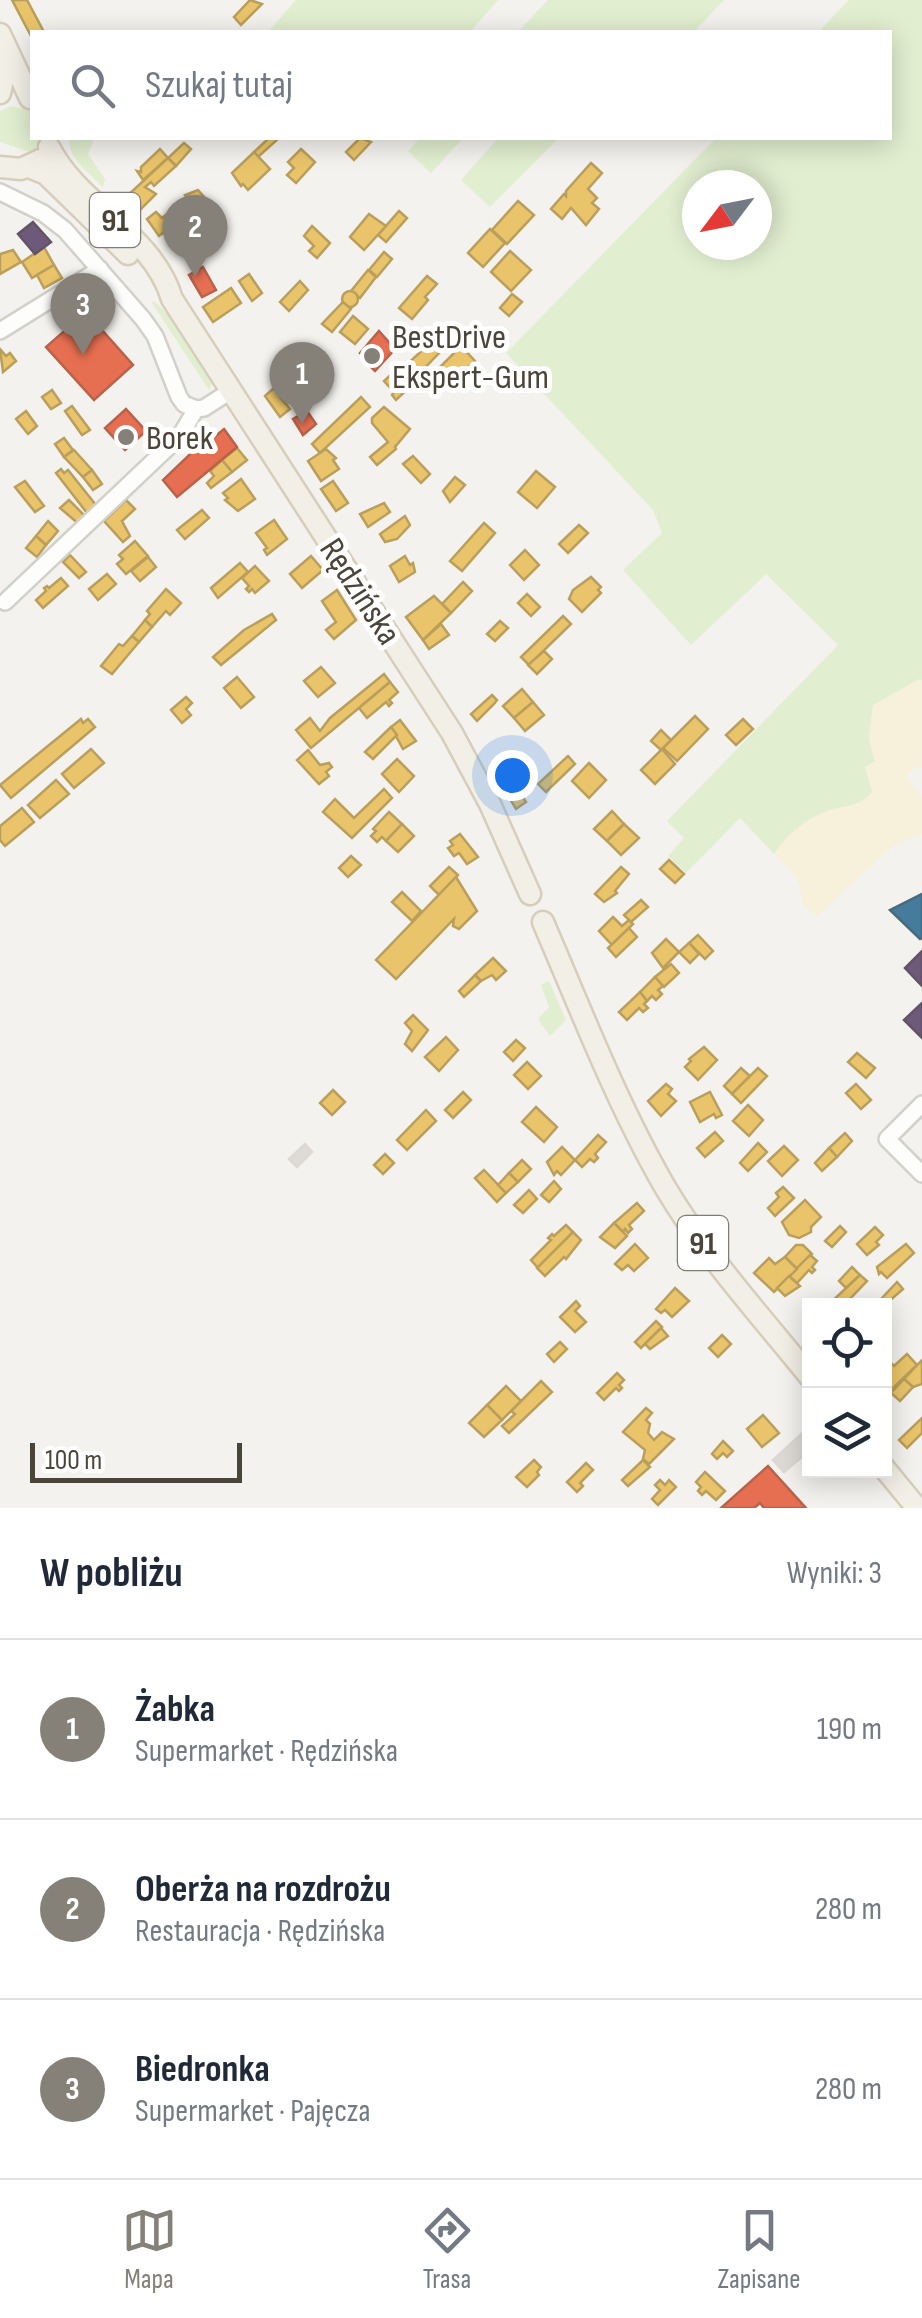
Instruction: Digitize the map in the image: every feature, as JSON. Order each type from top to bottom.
[{"type":"main road","points":[[3,44],[4,84],[0,96],[30,99]]},
{"type":"main road","points":[[3,44],[15,60],[30,97]]},
{"type":"main road","name":"91","points":[[29,167],[41,159],[51,142]]},
{"type":"main road","name":"Rędzińska","points":[[51,142],[70,177],[150,258],[168,285],[172,299],[452,733],[490,804],[530,894],[526,906],[531,917],[543,922],[642,1144],[666,1188],[725,1272],[802,1366]]},
{"type":"main road","points":[[0,166],[13,170],[29,167]]},
{"type":"main road","name":"Rędzińska","points":[[29,167],[46,174],[137,262],[160,292],[172,299]]},
{"type":"main road","points":[[892,1478],[917,1508]]},
{"type":"street","points":[[0,192],[54,221],[143,318],[155,336],[184,404],[204,408],[232,390]]},
{"type":"street","points":[[0,331],[100,270]]},
{"type":"street","points":[[5,602],[180,436],[196,409]]},
{"type":"street","points":[[922,1104],[887,1139],[922,1174]]},
{"type":"green space","points":[[296,0],[498,0],[472,30],[270,30]]},
{"type":"green space","points":[[548,0],[724,0],[696,30],[520,30]]},
{"type":"green space","points":[[849,0],[922,0],[922,680],[873,705],[869,739],[875,762],[865,767],[873,792],[858,803],[814,817],[791,834],[774,854],[740,818],[686,873],[668,856],[684,838],[667,821],[838,645],[766,574],[691,645],[623,570],[662,533],[653,510],[506,353],[682,173],[682,260],[772,260],[772,170],[685,170],[714,140],[892,140],[892,30],[820,30]]},
{"type":"green space","points":[[11,106],[30,111],[30,140],[41,140],[33,153],[0,142],[0,111]]},
{"type":"green space","points":[[69,140],[92,140],[88,154],[105,179],[103,187],[75,159]]},
{"type":"green space","points":[[418,140],[461,140],[431,173],[408,151]]},
{"type":"green space","points":[[496,140],[557,140],[490,207],[461,180]]},
{"type":"green space","points":[[152,303],[195,349],[208,371],[212,383],[209,390]]},
{"type":"green space","points":[[549,981],[566,1020],[550,1036],[538,1019],[549,1007],[541,985]]},
{"type":"sand","points":[[919,679],[922,768],[914,768],[905,776],[922,797],[922,834],[894,845],[817,916],[803,905],[798,879],[774,854],[806,822],[830,810],[857,804],[872,792],[865,767],[875,761],[869,739],[873,705]]},
{"type":"building: Mieszkania","points":[[12,0],[27,0],[43,30],[30,30],[30,34]]},
{"type":"building: Mieszkania","points":[[250,0],[262,4],[241,25],[234,17]]},
{"type":"building: Mieszkania","points":[[267,140],[277,140],[258,157],[254,152]]},
{"type":"building: Mieszkania","points":[[358,140],[371,142],[354,160],[346,152]]},
{"type":"building: Mieszkania","points":[[184,143],[191,149],[176,166],[168,158]]},
{"type":"building: Mieszkania","points":[[160,149],[168,158],[143,180],[137,171],[141,172],[141,167]]},
{"type":"building: Mieszkania","points":[[301,149],[315,162],[296,183],[287,175],[294,168],[288,162]]},
{"type":"building: Mieszkania","points":[[254,152],[270,169],[248,190],[232,173]]},
{"type":"building: Mieszkania","points":[[168,158],[176,166],[154,186],[151,182],[145,187],[156,194],[140,210],[127,196]]},
{"type":"building: Mieszkania","points":[[591,163],[602,173],[588,189],[597,198],[592,203],[599,209],[586,225],[571,208],[562,219],[551,209]]},
{"type":"building: Mieszkania","points":[[198,190],[206,199],[159,236],[147,219],[156,212],[162,218],[187,198],[185,195]]},
{"type":"building: Mieszkania","points":[[518,201],[534,215],[507,244],[492,230]]},
{"type":"building: Mieszkania","points":[[399,211],[407,218],[386,242],[378,235]]},
{"type":"building: Mieszkania","points":[[369,214],[386,226],[364,250],[350,237]]},
{"type":"building: Mieszkania","points":[[312,226],[330,243],[317,258],[309,251],[314,246],[304,236]]},
{"type":"building: Mieszkania","points":[[490,229],[505,243],[483,267],[468,253]]},
{"type":"building: Mieszkania","points":[[44,247],[54,265],[32,278],[22,262]]},
{"type":"building: Mieszkania","points":[[13,250],[21,262],[0,274],[0,254]]},
{"type":"building: Mieszkania","points":[[510,251],[531,270],[511,291],[491,272]]},
{"type":"building: Mieszkania","points":[[384,252],[392,259],[377,277],[369,270]]},
{"type":"building: Mieszkania","points":[[54,265],[62,278],[44,288],[37,275]]},
{"type":"building: Mieszkania","points":[[368,270],[376,277],[360,298],[351,291]]},
{"type":"building: Mieszkania","points":[[249,274],[262,293],[252,301],[239,281]]},
{"type":"building: Mieszkania","points":[[427,276],[437,284],[412,319],[399,308]]},
{"type":"building: Mieszkania","points":[[300,281],[308,290],[289,311],[280,302]]},
{"type":"building: Mieszkania","points":[[231,288],[241,303],[213,322],[203,307]]},
{"type":"building: Mieszkania","points":[[350,291],[358,299],[350,307],[342,299]]},
{"type":"building: Mieszkania","points":[[512,294],[522,302],[509,316],[500,308]]},
{"type":"building: Mieszkania","points":[[343,302],[351,309],[332,332],[322,324]]},
{"type":"building: Mieszkania","points":[[353,316],[368,329],[355,344],[340,332]]},
{"type":"building: Mieszkania","points":[[433,340],[442,350],[411,382],[401,370]]},
{"type":"building: Mieszkania","points":[[461,346],[475,361],[448,387],[434,373]]},
{"type":"building: Mieszkania","points":[[0,349],[16,361],[3,372]]},
{"type":"building: Mieszkania","points":[[303,361],[310,369],[292,386],[285,378]]},
{"type":"building: Mieszkania","points":[[398,368],[413,384],[396,400],[384,381]]},
{"type":"building: Mieszkania","points":[[285,378],[292,386],[280,397],[290,409],[280,417],[265,396]]},
{"type":"building: Mieszkania","points":[[323,382],[328,389],[306,408],[301,402]]},
{"type":"building: Mieszkania","points":[[52,390],[61,403],[51,409],[42,397]]},
{"type":"building: Mieszkania","points":[[361,397],[370,407],[320,453],[312,444]]},
{"type":"building: Mieszkania","points":[[72,406],[90,430],[82,435],[65,411]]},
{"type":"building: Mieszkania","points":[[384,407],[410,429],[396,449],[377,465],[370,457],[388,442],[372,418]]},
{"type":"building: Mieszkania","points":[[26,411],[37,426],[28,434],[16,419]]},
{"type":"building: Mieszkania","points":[[64,438],[73,450],[64,457],[55,444]]},
{"type":"building: Mieszkania","points":[[237,448],[247,460],[232,472],[222,460]]},
{"type":"building: Mieszkania","points":[[326,449],[336,458],[333,460],[339,469],[321,481],[308,461]]},
{"type":"building: Mieszkania","points":[[74,450],[92,470],[83,477],[64,457]]},
{"type":"building: Mieszkania","points":[[413,456],[430,474],[421,483],[403,464]]},
{"type":"building: Mieszkania","points":[[222,460],[232,472],[211,488],[207,483],[214,476],[210,471]]},
{"type":"building: Mieszkania","points":[[61,469],[64,473],[68,470],[96,505],[87,513],[56,473]]},
{"type":"building: Mieszkania","points":[[92,470],[102,484],[93,490],[83,477]]},
{"type":"building: Mieszkania","points":[[536,471],[555,487],[537,508],[518,492]]},
{"type":"building: Mieszkania","points":[[455,477],[465,485],[450,502],[443,491]]},
{"type":"building: Mieszkania","points":[[241,479],[255,499],[238,511],[223,493]]},
{"type":"building: Mieszkania","points":[[25,481],[44,506],[35,512],[15,487]]},
{"type":"building: Mieszkania","points":[[333,481],[348,503],[336,511],[321,489]]},
{"type":"building: Mieszkania","points":[[69,500],[87,518],[80,525],[60,508]]},
{"type":"building: Mieszkania","points":[[126,500],[135,509],[122,521],[130,536],[123,542],[104,521]]},
{"type":"building: Mieszkania","points":[[384,503],[390,512],[368,527],[360,514]]},
{"type":"building: Mieszkania","points":[[202,510],[209,518],[185,539],[177,530]]},
{"type":"building: Mieszkania","points":[[405,516],[410,525],[397,539],[385,542],[380,534]]},
{"type":"building: Mieszkania","points":[[274,520],[287,539],[267,555],[267,548],[256,533]]},
{"type":"building: Mieszkania","points":[[48,521],[58,531],[46,545],[36,536]]},
{"type":"building: Mieszkania","points":[[484,523],[495,533],[462,571],[450,561]]},
{"type":"building: Mieszkania","points":[[579,525],[588,533],[568,553],[559,544]]},
{"type":"building: Mieszkania","points":[[36,536],[46,545],[37,557],[26,548]]},
{"type":"building: Mieszkania","points":[[135,541],[148,556],[126,574],[117,564],[123,559],[119,555]]},
{"type":"building: Mieszkania","points":[[525,550],[539,565],[524,580],[510,565]]},
{"type":"building: Mieszkania","points":[[70,555],[86,572],[79,578],[63,562]]},
{"type":"building: Mieszkania","points":[[311,556],[323,570],[302,588],[290,574]]},
{"type":"building: Mieszkania","points":[[405,556],[410,565],[413,563],[415,572],[399,582],[390,566]]},
{"type":"building: Mieszkania","points":[[148,557],[156,567],[140,581],[131,571]]},
{"type":"building: Mieszkania","points":[[240,563],[248,572],[218,598],[211,588]]},
{"type":"building: Mieszkania","points":[[255,566],[269,581],[255,593],[246,589],[249,586],[242,578]]},
{"type":"building: Mieszkania","points":[[107,574],[116,584],[98,600],[89,589]]},
{"type":"building: Mieszkania","points":[[591,577],[601,587],[601,593],[582,612],[569,599],[573,590]]},
{"type":"building: Mieszkania","points":[[61,578],[68,586],[43,608],[36,600],[46,591],[44,588]]},
{"type":"building: Mieszkania","points":[[463,582],[472,591],[451,613],[442,604]]},
{"type":"building: Mieszkania","points":[[166,589],[181,603],[170,615],[166,611],[152,627],[145,620],[150,614],[147,611]]},
{"type":"building: Mieszkania","points":[[337,590],[356,620],[334,639],[326,630],[336,622],[322,601]]},
{"type":"building: Mieszkania","points":[[527,594],[540,607],[531,616],[518,603]]},
{"type":"building: Mieszkania","points":[[434,596],[451,613],[423,640],[406,617]]},
{"type":"building: Mieszkania","points":[[272,614],[276,620],[221,665],[213,657],[244,630]]},
{"type":"building: Mieszkania","points":[[563,616],[571,624],[529,665],[521,657]]},
{"type":"building: Mieszkania","points":[[145,620],[152,627],[139,642],[132,636]]},
{"type":"building: Mieszkania","points":[[500,621],[508,628],[495,641],[487,634]]},
{"type":"building: Mieszkania","points":[[441,624],[449,635],[429,649],[423,640]]},
{"type":"building: Mieszkania","points":[[132,636],[139,642],[112,674],[101,666],[119,644],[123,646]]},
{"type":"building: Mieszkania","points":[[544,651],[552,659],[537,674],[528,665]]},
{"type":"building: Mieszkania","points":[[321,667],[335,683],[318,697],[304,681]]},
{"type":"building: Mieszkania","points":[[384,674],[390,682],[311,748],[296,730],[310,718],[320,731],[330,718]]},
{"type":"building: Mieszkania","points":[[237,677],[254,697],[241,708],[224,688]]},
{"type":"building: Mieszkania","points":[[390,682],[398,692],[389,700],[392,703],[389,706],[386,702],[367,718],[359,708]]},
{"type":"building: Mieszkania","points":[[522,689],[533,702],[514,718],[503,706]]},
{"type":"building: Mieszkania","points":[[492,695],[497,700],[477,721],[471,714]]},
{"type":"building: Mieszkania","points":[[186,697],[192,703],[186,709],[191,715],[182,723],[171,710]]},
{"type":"building: Mieszkania","points":[[533,702],[544,715],[525,731],[514,718]]},
{"type":"building: Mieszkania","points":[[695,716],[708,729],[677,761],[663,748]]},
{"type":"building: Mieszkania","points":[[81,719],[83,723],[88,719],[95,727],[11,798],[0,785]]},
{"type":"building: Mieszkania","points":[[743,719],[753,729],[736,745],[726,735]]},
{"type":"building: Mieszkania","points":[[400,720],[416,741],[403,749],[391,727]]},
{"type":"building: Mieszkania","points":[[391,727],[397,735],[373,759],[365,752]]},
{"type":"building: Mieszkania","points":[[661,730],[671,740],[661,750],[651,741]]},
{"type":"building: Mieszkania","points":[[91,749],[104,763],[74,788],[62,774]]},
{"type":"building: Mieszkania","points":[[662,749],[675,764],[655,784],[641,770]]},
{"type":"building: Mieszkania","points":[[308,750],[320,765],[329,763],[332,767],[326,772],[329,776],[319,784],[297,760]]},
{"type":"building: Mieszkania","points":[[568,756],[575,764],[546,792],[538,784]]},
{"type":"building: Mieszkania","points":[[397,759],[414,776],[399,792],[382,774]]},
{"type":"building: Mieszkania","points":[[589,763],[606,780],[589,798],[572,781]]},
{"type":"building: Mieszkania","points":[[56,780],[69,794],[40,818],[28,805]]},
{"type":"building: Mieszkania","points":[[513,781],[526,802],[516,809],[503,787]]},
{"type":"building: Mieszkania","points":[[384,789],[392,798],[352,838],[323,812],[335,799],[354,818]]},
{"type":"building: Mieszkania","points":[[22,808],[34,822],[5,846],[0,840],[0,826]]},
{"type":"building: Mieszkania","points":[[612,811],[624,824],[607,841],[594,829]]},
{"type":"building: Mieszkania","points":[[389,812],[402,824],[386,841],[382,837],[377,842],[371,836],[376,831],[373,829]]},
{"type":"building: Mieszkania","points":[[402,824],[414,836],[398,852],[386,841]]},
{"type":"building: Mieszkania","points":[[624,824],[639,838],[621,855],[607,841]]},
{"type":"building: Mieszkania","points":[[460,834],[478,857],[467,864],[459,853],[454,856],[448,848],[453,845],[450,841]]},
{"type":"building: Mieszkania","points":[[351,856],[361,865],[348,877],[339,868]]},
{"type":"building: Mieszkania","points":[[669,860],[684,874],[675,883],[660,869]]},
{"type":"building: Mieszkania","points":[[449,867],[458,875],[439,895],[430,886]]},
{"type":"building: Mieszkania","points":[[621,867],[629,874],[617,893],[604,902],[595,894]]},
{"type":"building: Mieszkania","points":[[456,877],[477,911],[459,929],[453,926],[454,919],[396,979],[376,960]]},
{"type":"building: Mieszkania","points":[[402,892],[421,911],[412,921],[392,902]]},
{"type":"building: Mieszkania","points":[[641,900],[648,907],[631,922],[624,915]]},
{"type":"building: Mieszkania","points":[[613,917],[622,926],[629,920],[633,924],[612,945],[599,931]]},
{"type":"building: Mieszkania","points":[[629,928],[637,937],[616,957],[608,948]]},
{"type":"building: Mieszkania","points":[[698,935],[713,951],[705,959],[689,943]]},
{"type":"building: Mieszkania","points":[[666,939],[679,952],[663,968],[652,953]]},
{"type":"building: Mieszkania","points":[[689,943],[699,954],[690,963],[679,952]]},
{"type":"building: Mieszkania","points":[[493,958],[506,971],[496,980],[492,975],[481,981],[475,975]]},
{"type":"building: Mieszkania","points":[[671,964],[679,973],[664,987],[655,977]]},
{"type":"building: Mieszkania","points":[[475,975],[481,981],[464,997],[459,991]]},
{"type":"building: Mieszkania","points":[[655,977],[663,986],[658,990],[662,994],[647,1001],[640,992]]},
{"type":"building: Mieszkania","points":[[640,992],[648,1008],[643,1012],[639,1008],[627,1020],[619,1012]]},
{"type":"building: Mieszkania","points":[[413,1015],[428,1030],[412,1051],[405,1044],[412,1031],[405,1023]]},
{"type":"building: Mieszkania","points":[[446,1037],[458,1050],[439,1071],[425,1057]]},
{"type":"building: Mieszkania","points":[[516,1040],[525,1048],[513,1061],[504,1052]]},
{"type":"building: Mieszkania","points":[[704,1047],[717,1060],[698,1080],[685,1067]]},
{"type":"building: Mieszkania","points":[[857,1053],[875,1068],[866,1078],[848,1062]]},
{"type":"building: Mieszkania","points":[[527,1062],[541,1076],[528,1089],[514,1075]]},
{"type":"building: Mieszkania","points":[[741,1068],[750,1076],[732,1094],[724,1086]]},
{"type":"building: Mieszkania","points":[[758,1068],[767,1076],[741,1103],[732,1094]]},
{"type":"building: Mieszkania","points":[[666,1084],[672,1089],[668,1094],[676,1101],[661,1116],[648,1101]]},
{"type":"building: Mieszkania","points":[[856,1084],[871,1100],[861,1109],[846,1093]]},
{"type":"building: Mieszkania","points":[[333,1090],[345,1102],[332,1115],[320,1103]]},
{"type":"building: Mieszkania","points":[[463,1092],[471,1100],[453,1118],[445,1110]]},
{"type":"building: Mieszkania","points":[[710,1092],[722,1115],[716,1118],[714,1114],[700,1122],[690,1102]]},
{"type":"building: Mieszkania","points":[[748,1105],[763,1120],[749,1136],[733,1121]]},
{"type":"building: Mieszkania","points":[[536,1107],[557,1127],[544,1142],[522,1122]]},
{"type":"building: Mieszkania","points":[[426,1110],[436,1121],[407,1150],[397,1140]]},
{"type":"building: Mieszkania","points":[[715,1132],[723,1141],[705,1157],[697,1148]]},
{"type":"building: Mieszkania","points":[[845,1133],[852,1141],[837,1157],[829,1148]]},
{"type":"building: Mieszkania","points":[[598,1135],[606,1142],[595,1154],[598,1158],[594,1162],[590,1159],[582,1167],[575,1160]]},
{"type":"building: Mieszkania","points":[[758,1143],[767,1152],[748,1171],[740,1163]]},
{"type":"building: Mieszkania","points":[[784,1146],[798,1160],[782,1176],[768,1161]]},
{"type":"building: Mieszkania","points":[[562,1147],[575,1160],[561,1175],[557,1171],[554,1175],[547,1162]]},
{"type":"building: Mieszkania","points":[[829,1148],[837,1157],[822,1171],[815,1163]]},
{"type":"building: Mieszkania","points":[[385,1154],[394,1163],[383,1174],[374,1165]]},
{"type":"building: Mieszkania","points":[[522,1160],[531,1169],[518,1182],[509,1173]]},
{"type":"building: Mieszkania","points":[[484,1170],[506,1193],[497,1202],[475,1178]]},
{"type":"building: Mieszkania","points":[[509,1173],[518,1182],[506,1193],[498,1185]]},
{"type":"building: Mieszkania","points":[[554,1181],[561,1189],[549,1202],[541,1195]]},
{"type":"building: Mieszkania","points":[[783,1187],[794,1198],[775,1216],[768,1208]]},
{"type":"building: Mieszkania","points":[[529,1190],[537,1199],[523,1213],[514,1205]]},
{"type":"building: Mieszkania","points":[[805,1200],[821,1217],[811,1232],[799,1238],[789,1235],[782,1222]]},
{"type":"building: Mieszkania","points":[[637,1203],[644,1211],[629,1225],[632,1229],[628,1233],[625,1229],[623,1232],[614,1223]]},
{"type":"building: Mieszkania","points":[[614,1223],[627,1236],[615,1248],[600,1237]]},
{"type":"building: Mieszkania","points":[[566,1225],[573,1232],[538,1268],[531,1260],[552,1234]]},
{"type":"building: Mieszkania","points":[[840,1226],[846,1232],[832,1247],[825,1241]]},
{"type":"building: Mieszkania","points":[[875,1227],[883,1235],[876,1242],[879,1245],[867,1255],[857,1244]]},
{"type":"building: Mieszkania","points":[[573,1232],[581,1240],[545,1276],[537,1268]]},
{"type":"building: Mieszkania","points":[[635,1244],[648,1258],[634,1271],[628,1265],[622,1270],[615,1264]]},
{"type":"building: Mieszkania","points":[[906,1244],[914,1253],[887,1278],[879,1274],[877,1267]]},
{"type":"building: Mieszkania","points":[[796,1245],[803,1245],[812,1254],[797,1269],[785,1257]]},
{"type":"building: Mieszkania","points":[[810,1255],[817,1261],[812,1267],[815,1270],[809,1270],[797,1283],[789,1276]]},
{"type":"building: Mieszkania","points":[[785,1257],[797,1269],[774,1292],[754,1273],[769,1258],[775,1264]]},
{"type":"building: Mieszkania","points":[[852,1267],[860,1275],[846,1288],[839,1281]]},
{"type":"building: Mieszkania","points":[[860,1275],[867,1281],[851,1298],[836,1298]]},
{"type":"building: Mieszkania","points":[[789,1276],[800,1286],[785,1296],[777,1288]]},
{"type":"building: Mieszkania","points":[[897,1282],[903,1289],[892,1299],[882,1298]]},
{"type":"building: Mieszkania","points":[[675,1288],[689,1301],[672,1317],[665,1310],[661,1313],[656,1309]]},
{"type":"building: Mieszkania","points":[[576,1301],[580,1306],[575,1311],[586,1322],[575,1332],[560,1317]]},
{"type":"building: Mieszkania","points":[[656,1321],[662,1327],[641,1348],[635,1342]]},
{"type":"building: Mieszkania","points":[[661,1328],[668,1336],[650,1349],[645,1344]]},
{"type":"building: Mieszkania","points":[[722,1335],[731,1344],[718,1357],[709,1348]]},
{"type":"building: Mieszkania","points":[[560,1342],[567,1349],[554,1362],[547,1354]]},
{"type":"building: Mieszkania","points":[[907,1354],[917,1365],[892,1389],[892,1364]]},
{"type":"building: Mieszkania","points":[[922,1360],[922,1384],[913,1387],[904,1379]]},
{"type":"building: Mieszkania","points":[[617,1373],[624,1380],[619,1385],[622,1388],[616,1388],[604,1400],[597,1393]]},
{"type":"building: Mieszkania","points":[[904,1379],[913,1387],[900,1401],[892,1392]]},
{"type":"building: Mieszkania","points":[[541,1381],[552,1392],[509,1433],[502,1426],[515,1414],[511,1411]]},
{"type":"building: Mieszkania","points":[[506,1386],[521,1401],[502,1420],[487,1405]]},
{"type":"building: Mieszkania","points":[[487,1405],[502,1420],[484,1437],[469,1423]]},
{"type":"building: Mieszkania","points":[[646,1408],[652,1413],[646,1420],[654,1440],[662,1432],[674,1439],[649,1464],[643,1459],[645,1450],[623,1432]]},
{"type":"building: Mieszkania","points":[[763,1415],[779,1433],[762,1447],[747,1429]]},
{"type":"building: Mieszkania","points":[[922,1418],[922,1433],[907,1448],[899,1440]]},
{"type":"building: Mieszkania","points":[[723,1441],[733,1451],[717,1459],[712,1454]]},
{"type":"building: Mieszkania","points":[[534,1460],[541,1467],[539,1475],[527,1487],[516,1477]]},
{"type":"building: Mieszkania","points":[[643,1460],[650,1467],[628,1486],[622,1480]]},
{"type":"building: Mieszkania","points":[[586,1463],[593,1470],[577,1492],[567,1482]]},
{"type":"building: Mieszkania","points":[[705,1472],[725,1491],[716,1500],[706,1491],[702,1495],[698,1491],[701,1487],[696,1482]]},
{"type":"building: Mieszkania","points":[[660,1480],[665,1485],[669,1480],[676,1487],[658,1505],[652,1499],[660,1490],[655,1485]]},
{"type":"building: Handel","points":[[203,267],[216,290],[202,297],[189,275]]},
{"type":"building: Handel","points":[[86,312],[133,365],[94,400],[46,347]]},
{"type":"building: Handel","points":[[379,331],[395,349],[375,371],[360,353]]},
{"type":"building: Handel","points":[[126,409],[146,431],[125,450],[105,428]]},
{"type":"building: Handel","points":[[307,411],[316,424],[303,435],[293,419]]},
{"type":"building: Handel","points":[[224,429],[237,447],[177,497],[163,480],[209,436],[212,439]]},
{"type":"building: Handel","points":[[768,1466],[806,1508],[764,1508],[760,1503],[754,1508],[721,1508]]},
{"type":"building: Biura","points":[[33,222],[51,242],[35,254],[18,234]]},
{"type":"building: Biura","points":[[922,951],[922,986],[905,968]]},
{"type":"building: Biura","points":[[922,1003],[922,1038],[904,1020]]},
{"type":"building: Publiczne","points":[[922,894],[922,938],[920,939],[890,910]]},
{"type":"building: Inne","points":[[305,1144],[312,1152],[297,1167],[289,1159]]},
{"type":"building: Inne","points":[[802,1433],[802,1457],[784,1472],[773,1460]]},
{"type":"place","name":"Oberża na rozdrożu","points":[[195,277]]},
{"type":"place","name":"Biedronka","points":[[83,355]]},
{"type":"place","name":"BestDrive Ekspert-Gum","points":[[372,356]]},
{"type":"place","name":"Żabka","points":[[302,424]]},
{"type":"place","name":"Borek","points":[[126,437]]}]
